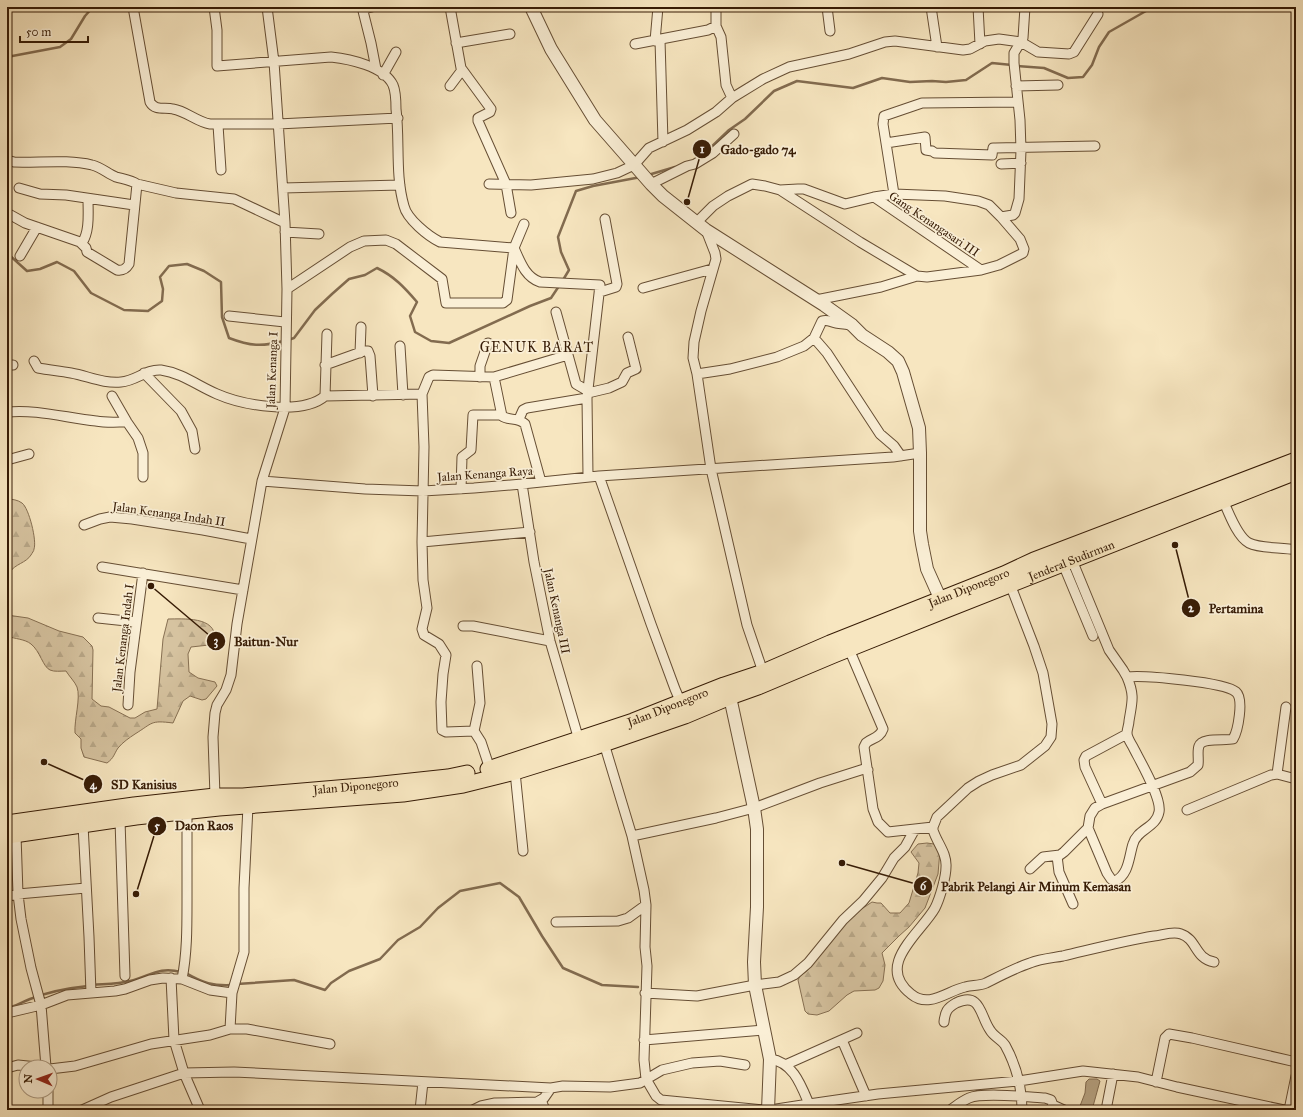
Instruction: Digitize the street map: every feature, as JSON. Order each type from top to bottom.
[{"type":"highway","name":"Jalan Diponegoro","points":[[10,831],[135,811],[215,796],[275,798],[396,795],[463,785],[515,772],[602,738],[724,685],[832,649],[943,604],[1034,560],[1222,495],[1296,460]]},
{"type":"highway","name":"Jenderal Sudirman","points":[[758,687],[832,649],[849,649],[943,604],[1010,584],[1067,562],[1222,495],[1296,472]]},
{"type":"highway","name":"Jalan Diponegoro","points":[[10,831],[83,825],[120,820],[135,811],[187,812],[248,806],[275,798],[441,778],[490,769],[579,740],[602,738],[685,716],[758,687]]},
{"type":"street","points":[[133,7],[139,47],[152,105],[156,108],[175,110],[205,124],[218,125],[278,124],[398,118]]},
{"type":"street","points":[[214,7],[217,30],[217,66],[331,57],[347,58],[376,69],[393,86],[398,118],[400,184],[405,210],[416,224],[431,237],[440,242],[514,248]]},
{"type":"street","name":"Jalan Kenanga I","points":[[215,796],[214,720],[217,705],[226,690],[230,675],[234,638],[262,482],[285,408],[285,227],[274,62],[268,7]]},
{"type":"street","points":[[372,7],[362,8],[376,69]]},
{"type":"street","points":[[450,7],[462,70],[491,110],[478,118],[478,121],[506,184],[511,213]]},
{"type":"street","points":[[531,7],[551,49],[595,120],[650,183],[674,206],[706,230],[820,303],[847,322],[862,335],[888,352],[898,361],[903,372],[919,428],[921,538],[928,569],[943,604]]},
{"type":"street","points":[[658,7],[657,40],[663,142]]},
{"type":"street","points":[[716,7],[716,26],[721,37],[725,80],[732,98]]},
{"type":"street","points":[[827,7],[830,31]]},
{"type":"street","points":[[930,7],[937,47]]},
{"type":"street","points":[[978,7],[980,44]]},
{"type":"street","points":[[1001,217],[1013,215],[1017,210],[1019,199],[1021,148],[1014,53],[1021,42],[1024,32],[1025,7]]},
{"type":"street","points":[[490,184],[531,185],[593,179],[636,167],[649,148],[704,120],[732,98],[763,79],[789,67],[849,54],[865,50],[876,44],[895,41],[963,50],[970,49],[985,41],[999,39],[1021,42],[1038,52],[1072,53],[1098,14]]},
{"type":"street","points":[[635,44],[708,30],[716,26]]},
{"type":"street","points":[[456,43],[510,34]]},
{"type":"street","points":[[383,75],[396,52]]},
{"type":"street","points":[[450,86],[462,70]]},
{"type":"street","points":[[1016,86],[1058,85]]},
{"type":"street","points":[[894,194],[883,124],[884,116],[922,103],[1018,102]]},
{"type":"street","points":[[218,125],[221,170]]},
{"type":"street","points":[[650,183],[687,166],[695,164],[713,153],[734,134]]},
{"type":"street","points":[[886,144],[925,138],[926,150],[935,153],[992,155],[993,148],[1095,146]]},
{"type":"street","points":[[7,160],[14,162],[64,162],[91,164],[116,177],[137,184],[176,193],[234,199],[285,227],[319,234]]},
{"type":"street","points":[[1001,164],[1021,163]]},
{"type":"street","points":[[7,213],[37,227],[82,243],[87,252],[117,270],[122,271],[129,264],[137,184]]},
{"type":"street","points":[[283,188],[400,184]]},
{"type":"street","points":[[696,222],[719,201],[752,184],[765,186],[780,190],[860,242],[917,276]]},
{"type":"street","points":[[19,188],[40,194],[66,195],[134,205]]},
{"type":"street","points":[[780,190],[804,190],[845,204],[894,194],[944,196],[978,201],[989,205],[1001,217],[1020,239],[1024,251],[1018,256],[999,265],[981,270],[927,277],[917,276],[881,288],[820,303]]},
{"type":"street","name":"Gang Kenangasari III","points":[[874,197],[981,270]]},
{"type":"street","points":[[82,243],[87,229],[88,199]]},
{"type":"street","points":[[600,292],[616,288],[617,284],[605,219]]},
{"type":"street","points":[[286,289],[350,247],[364,241],[378,240],[396,244],[442,279],[446,303],[503,303],[507,300],[514,248],[524,224]]},
{"type":"street","points":[[20,256],[37,227]]},
{"type":"street","points":[[706,230],[716,256],[694,342],[693,358],[697,374],[710,469],[747,625],[763,672]]},
{"type":"street","points":[[514,248],[522,266],[532,278],[540,282],[600,285],[588,394],[588,476]]},
{"type":"street","points":[[643,288],[712,269]]},
{"type":"street","points":[[556,312],[576,384],[588,394]]},
{"type":"street","points":[[229,316],[285,322]]},
{"type":"street","points":[[697,374],[730,369],[777,357],[804,346],[814,338],[822,321],[847,322]]},
{"type":"street","points":[[360,353],[361,327]]},
{"type":"street","points":[[325,396],[327,334]]},
{"type":"street","points":[[519,419],[523,410],[527,408],[588,394],[609,388],[622,382],[627,373],[636,368],[628,336]]},
{"type":"street","points":[[814,338],[827,353],[880,434],[894,446],[901,456]]},
{"type":"street","points":[[480,376],[480,366],[488,342]]},
{"type":"street","points":[[400,346],[403,395]]},
{"type":"street","points":[[326,365],[366,350],[369,352],[373,396]]},
{"type":"street","points":[[474,731],[446,732],[441,728],[443,674],[446,655],[440,644],[424,635],[422,629],[427,608],[423,580],[422,542],[424,447],[422,394],[431,375],[480,376],[494,378],[568,355]]},
{"type":"street","points":[[34,361],[38,368],[72,373],[110,382],[127,381],[151,370],[173,372],[214,393],[232,400],[285,408],[311,404],[325,396],[422,394]]},
{"type":"street","points":[[144,373],[181,411],[192,431],[196,449]]},
{"type":"street","points":[[494,378],[502,415]]},
{"type":"street","points":[[112,396],[138,438],[143,460],[143,477]]},
{"type":"street","points":[[7,412],[16,411],[97,422],[127,422]]},
{"type":"street","points":[[461,489],[462,457],[471,449],[474,415],[502,415],[505,418],[519,419],[525,424],[541,482]]},
{"type":"street","name":"Jalan Kenanga Raya","points":[[262,482],[365,489],[423,491],[522,484],[588,476],[901,456],[920,452]]},
{"type":"street","points":[[7,460],[29,454]]},
{"type":"street","points":[[599,476],[646,610],[681,703]]},
{"type":"street","name":"Jalan Kenanga III","points":[[522,484],[534,562],[550,641],[579,740]]},
{"type":"street","points":[[1222,495],[1241,537],[1248,543],[1296,550]]},
{"type":"street","name":"Jalan Kenanga Indah II","points":[[84,525],[110,517],[203,530],[251,539]]},
{"type":"street","points":[[422,542],[530,532]]},
{"type":"street","points":[[1067,562],[1093,636]]},
{"type":"street","points":[[1067,562],[1101,628],[1109,650],[1123,670],[1132,688],[1133,699],[1127,734],[1152,785],[1159,805],[1158,814],[1154,823],[1136,836],[1126,868],[1117,880],[1111,879],[1088,828],[1092,812],[1095,808],[1102,804],[1152,785],[1190,772],[1195,769],[1198,765],[1199,746],[1201,743],[1205,740],[1227,741],[1233,739],[1237,730],[1240,701],[1239,696],[1231,689],[1202,682],[1127,677]]},
{"type":"street","name":"Jalan Kenanga Indah I","points":[[102,567],[243,590]]},
{"type":"street","name":"Jalan Kenanga Indah I","points":[[128,705],[130,672],[143,573]]},
{"type":"street","points":[[1010,584],[1043,673],[1052,724],[1051,737],[1045,746],[1021,765],[992,775],[968,788],[937,817],[933,827],[945,858],[946,868],[942,888],[935,908],[903,950],[898,968],[899,977],[902,984],[914,997],[928,1001],[966,987],[982,985],[1029,963],[1169,933],[1185,935],[1203,958],[1214,962]]},
{"type":"street","points":[[98,618],[136,622]]},
{"type":"street","points":[[463,626],[473,626],[550,641]]},
{"type":"street","points":[[849,649],[883,729],[878,737],[865,745],[865,760],[868,770],[873,809],[878,822],[881,827],[888,832],[933,827]]},
{"type":"street","points":[[477,666],[480,703],[474,731],[481,742],[490,769]]},
{"type":"street","points":[[730,697],[754,808],[757,829],[755,985],[770,1059],[769,1110],[810,1107],[866,1096],[1019,1080],[1083,1071],[1138,1077],[1284,1110]]},
{"type":"street","points":[[1277,774],[1286,708]]},
{"type":"street","points":[[1102,804],[1085,767],[1084,760],[1086,756],[1127,734]]},
{"type":"street","points":[[602,738],[632,836],[646,905],[644,1040],[646,1079],[656,1096],[661,1100],[765,1110]]},
{"type":"street","points":[[632,836],[716,818],[754,808],[820,783],[864,769],[868,770]]},
{"type":"street","points":[[515,772],[523,851]]},
{"type":"street","points":[[1187,810],[1265,777],[1277,774],[1296,779]]},
{"type":"street","points":[[230,1029],[233,989],[244,952],[244,888],[248,806]]},
{"type":"street","points":[[182,978],[185,967],[188,865],[187,812]]},
{"type":"street","points":[[120,820],[125,976]]},
{"type":"street","points":[[83,825],[91,989]]},
{"type":"street","points":[[1030,870],[1043,857],[1057,856],[1064,852],[1088,828]]},
{"type":"street","points":[[645,993],[697,996],[779,982],[794,975],[808,963],[844,920],[863,901],[882,878],[894,858],[905,847],[915,830]]},
{"type":"street","points":[[10,831],[21,919],[31,968],[40,1000],[45,1059]]},
{"type":"street","points":[[1057,856],[1059,872],[1073,904]]},
{"type":"street","points":[[7,896],[86,888]]},
{"type":"street","points":[[556,922],[618,921],[628,918],[646,905]]},
{"type":"street","points":[[171,978],[174,1040],[184,1073],[200,1110]]},
{"type":"street","points":[[7,1013],[40,1000],[91,989],[125,989],[150,980],[182,978],[210,990],[233,989]]},
{"type":"street","points":[[944,1022],[947,1009],[956,1003],[965,1000],[972,1000],[977,1003],[990,1031],[1005,1045],[1019,1080],[1022,1096],[1022,1110]]},
{"type":"street","points":[[58,1068],[75,1066],[163,1041],[210,1035],[230,1029],[247,1029],[330,1044]]},
{"type":"street","points":[[644,1040],[764,1030]]},
{"type":"street","points":[[785,1065],[857,1033]]},
{"type":"street","points":[[1156,1082],[1165,1038],[1169,1034],[1296,1062]]},
{"type":"street","points":[[842,1040],[866,1096]]},
{"type":"street","points":[[770,1059],[781,1062],[796,1076],[810,1107]]},
{"type":"street","points":[[82,1110],[111,1097],[184,1073],[234,1072],[551,1088],[563,1086],[616,1087],[640,1083],[662,1070],[684,1064],[720,1061],[745,1065]]},
{"type":"street","points":[[7,1068],[18,1065]]},
{"type":"street","points":[[1106,1110],[1112,1074]]},
{"type":"street","points":[[1289,1110],[1296,1076]]},
{"type":"street","points":[[420,1110],[423,1082]]},
{"type":"street","points":[[473,1110],[495,1102],[537,1102],[544,1098],[551,1088]]},
{"type":"street","points":[[950,1110],[968,1098],[977,1096],[1022,1096],[1051,1100],[1053,1105],[1064,1110]]},
{"type":"street","points":[[48,1099],[48,1110]]},
{"type":"street","points":[[541,1100],[545,1110]]},
{"type":"green space","points":[[7,499],[19,501],[25,506],[32,525],[35,545],[29,558],[12,569],[7,581]]},
{"type":"green space","points":[[7,615],[28,618],[59,631],[83,637],[92,646],[93,650],[92,699],[101,706],[109,707],[130,718],[135,718],[145,712],[157,709],[163,639],[168,619],[198,620],[210,626],[214,632],[215,639],[209,645],[191,647],[188,654],[189,672],[198,678],[215,682],[217,686],[206,699],[202,700],[190,696],[183,701],[173,723],[152,723],[131,737],[118,748],[113,758],[107,763],[84,757],[81,748],[81,739],[75,733],[78,697],[76,685],[66,671],[50,670],[29,642],[7,636]]},
{"type":"green space","points":[[918,844],[934,844],[940,850],[938,874],[925,908],[909,927],[882,953],[885,965],[883,981],[879,988],[875,990],[854,991],[847,995],[829,1011],[817,1015],[808,1014],[805,1011],[798,980],[800,976],[807,971],[840,929],[860,910],[872,902],[881,903],[890,913],[900,913],[909,903],[918,873],[919,863],[911,852]]},
{"type":"shaded area","points":[[1089,1079],[1097,1079],[1100,1081],[1092,1110],[1084,1110],[1080,1106],[1085,1093],[1086,1082]]},
{"type":"waterway","points":[[7,57],[60,47],[71,39],[85,16],[93,7]]},
{"type":"waterway","points":[[1017,66],[1044,68],[1068,78],[1083,77],[1092,65],[1099,47],[1109,32],[1153,7]]},
{"type":"waterway","points":[[705,153],[729,130],[745,119],[774,91],[797,81],[853,88],[882,78],[910,82],[946,82],[966,80],[992,63],[1012,65]]},
{"type":"waterway","points":[[648,175],[675,167]]},
{"type":"waterway","points":[[563,280],[569,270],[561,252],[558,237],[576,191],[593,186],[641,177]]},
{"type":"waterway","points":[[7,253],[27,271],[40,269],[57,262],[74,271],[91,293],[124,310],[148,311],[162,301],[163,289],[160,277],[169,266],[187,264],[204,271],[221,282],[222,317],[229,338],[243,343],[256,345],[283,341]]},
{"type":"waterway","points":[[288,340],[294,338],[315,310],[349,279],[365,275],[377,268],[399,283],[417,302],[410,316],[415,332],[431,341],[449,343],[551,298],[559,286]]},
{"type":"waterway","points":[[237,984],[294,980],[325,990],[331,983],[349,971],[380,959],[398,940],[420,927],[438,908],[460,891],[500,883],[519,897],[563,968],[602,985],[638,987]]},
{"type":"waterway","points":[[93,985],[125,982],[160,971],[173,970],[181,972]]},
{"type":"waterway","points":[[186,973],[208,983],[232,985]]},
{"type":"waterway","points":[[7,1008],[51,992],[88,986]]},
{"type":"place","name":"Gado-gado 74","points":[[687,202]]},
{"type":"place","name":"Pertamina","points":[[1175,545]]},
{"type":"place","name":"Baitun-Nur","points":[[151,586]]},
{"type":"place","name":"SD Kanisius","points":[[44,762]]},
{"type":"place","name":"Pabrik Pelangi Air Minum Kemasan","points":[[842,863]]},
{"type":"place","name":"Daon Raos","points":[[136,894]]},
{"type":"district","name":"GENUK BARAT","points":[[537,347]]}]
